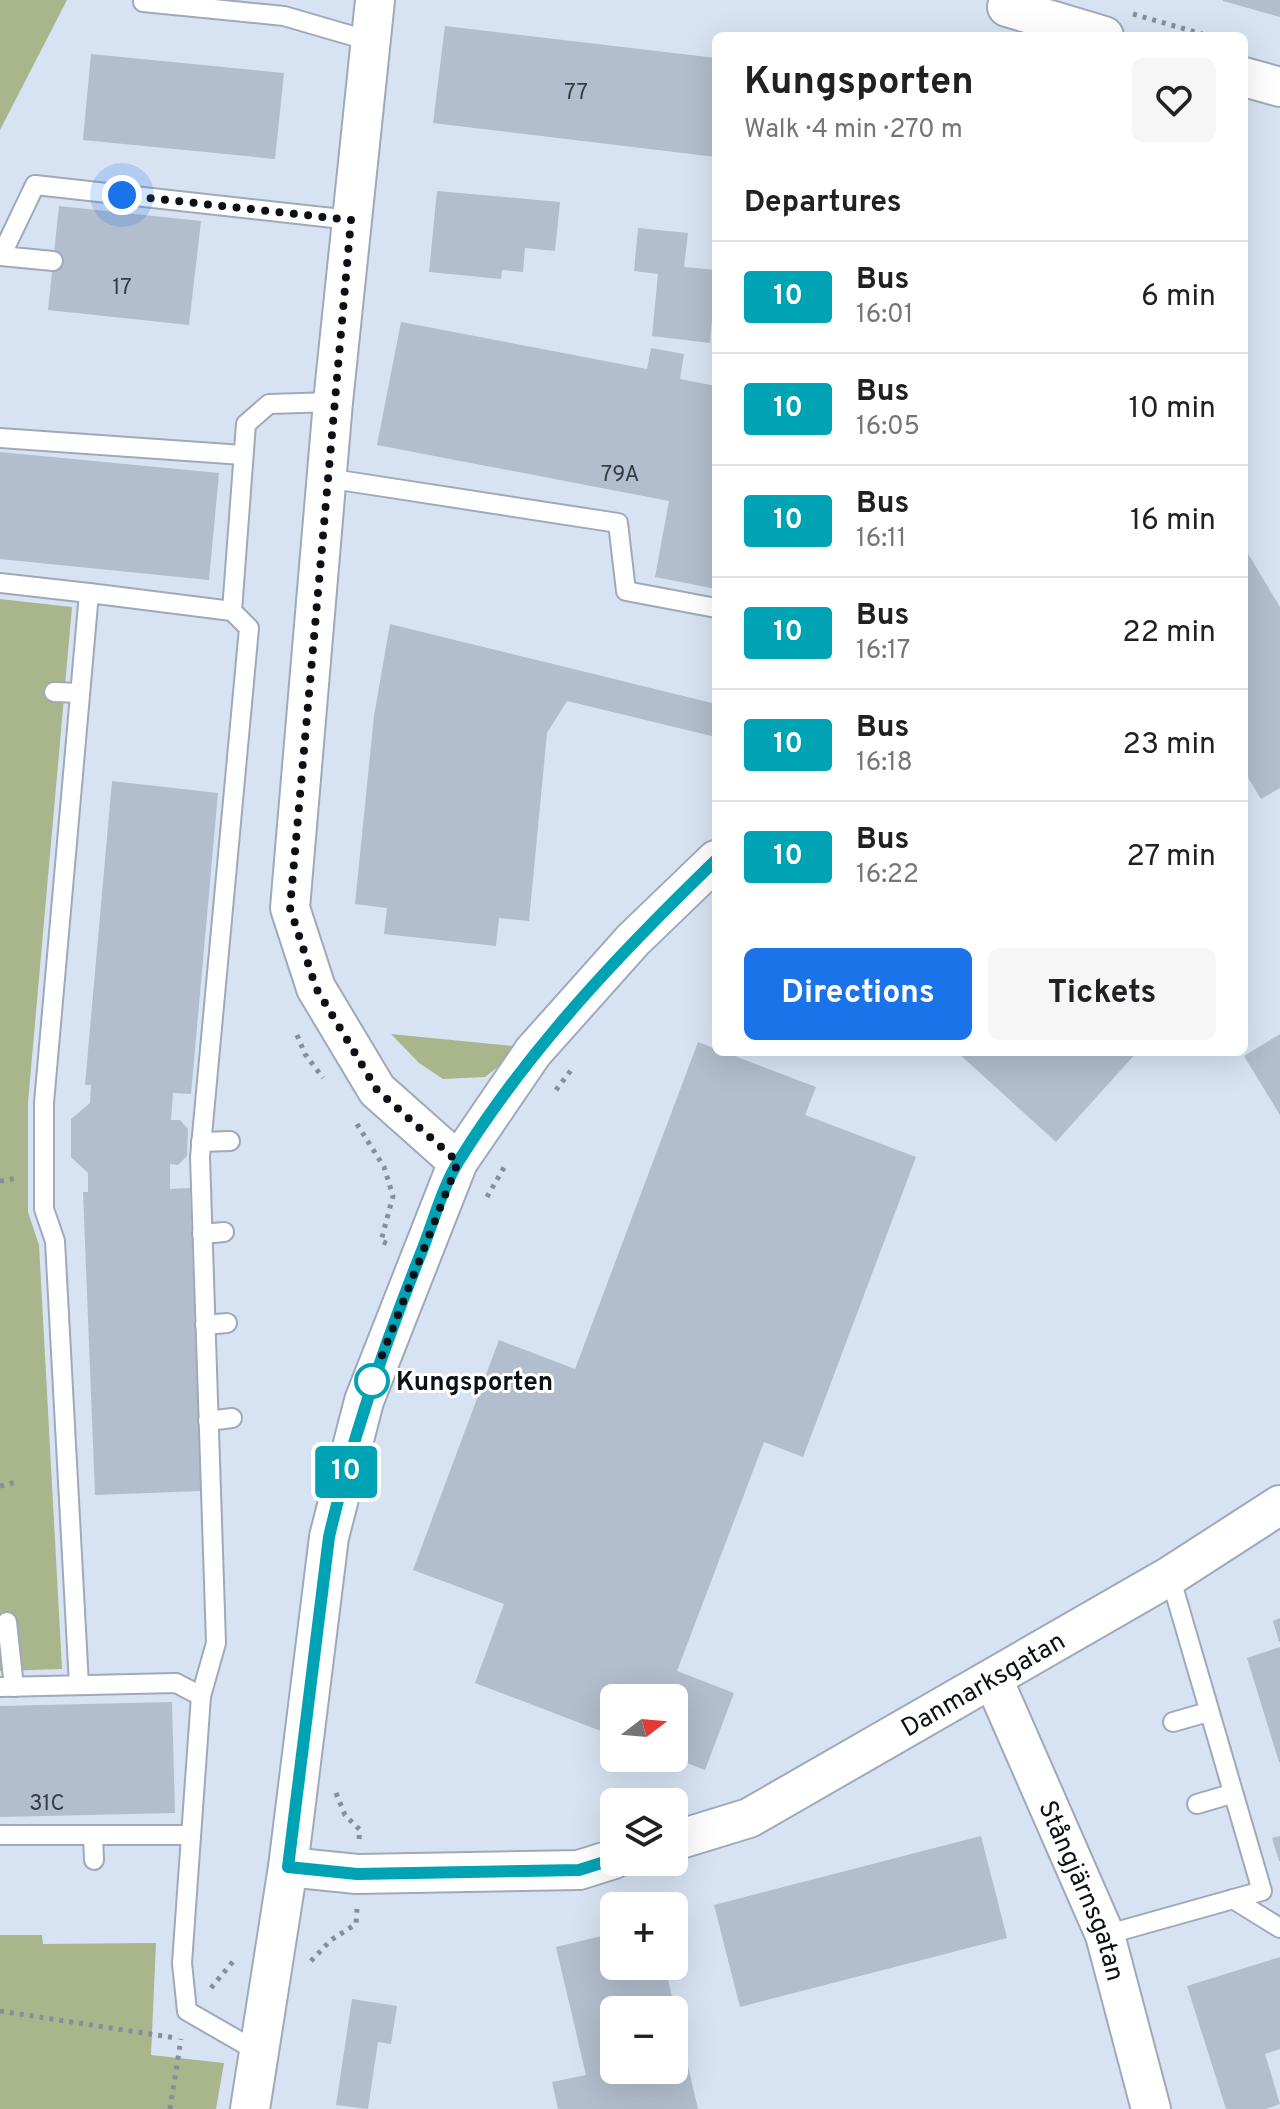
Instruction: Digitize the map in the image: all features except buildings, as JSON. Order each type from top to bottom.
[{"type":"street","points":[[375,0],[333,402],[290,908],[316,988],[377,1090],[458,1162]]},
{"type":"street","points":[[1006,14],[1111,22]]},
{"type":"street","points":[[1248,78],[1280,87]]},
{"type":"street","points":[[250,2109],[288,1867],[329,1537],[364,1401],[458,1162],[533,1052],[633,940],[712,864]]},
{"type":"street","name":"Danmarksgatan","points":[[688,1837],[749,1818],[1170,1576],[1280,1505]]},
{"type":"street","name":"Stångjärnsgatan","points":[[993,1679],[1105,1935],[1151,2109]]},
{"type":"street","points":[[288,1867],[357,1874],[579,1870],[600,1863]]},
{"type":"lane","points":[[143,2],[284,16],[370,41]]},
{"type":"lane","points":[[53,261],[1,256],[35,185],[351,220]]},
{"type":"lane","points":[[232,611],[246,424],[269,404],[333,402]]},
{"type":"lane","points":[[0,438],[243,455]]},
{"type":"lane","points":[[326,478],[618,523],[626,591],[712,607]]},
{"type":"lane","points":[[0,583],[232,611],[249,628],[201,1142],[216,1643],[201,1696],[182,1963],[187,2011],[260,2053]]},
{"type":"lane","points":[[79,1685],[55,1241],[44,1209],[44,1103],[89,593]]},
{"type":"lane","points":[[54,692],[80,693]]},
{"type":"lane","points":[[201,1142],[230,1141]]},
{"type":"lane","points":[[202,1234],[224,1232]]},
{"type":"lane","points":[[205,1325],[227,1323]]},
{"type":"lane","points":[[208,1421],[232,1418]]},
{"type":"lane","points":[[1105,1935],[1262,1891],[1231,1794],[1170,1576]]},
{"type":"lane","points":[[7,1622],[7,1687],[176,1683],[201,1696]]},
{"type":"lane","points":[[1173,1722],[1208,1712]]},
{"type":"lane","points":[[1197,1804],[1231,1794]]},
{"type":"lane","points":[[0,1835],[191,1835]]},
{"type":"lane","points":[[93,1835],[94,1860]]},
{"type":"lane","points":[[1233,1899],[1280,1928]]},
{"type":"path","points":[[1111,22],[1181,32]]},
{"type":"path","points":[[548,1101],[574,1066]]},
{"type":"path","points":[[480,1211],[507,1161]]},
{"type":"path","points":[[0,1486],[17,1482]]},
{"type":"path","points":[[0,2011],[181,2039]]},
{"type":"green space","points":[[0,0],[67,0],[0,130]]},
{"type":"green space","points":[[0,599],[72,607],[28,1102],[28,1212],[39,1245],[62,1669],[0,1671]]},
{"type":"green space","points":[[391,1034],[523,1047],[485,1077],[443,1079],[419,1063]]},
{"type":"green space","points":[[0,1935],[42,1935],[43,1944],[156,1943],[151,2055],[224,2063],[216,2109],[0,2109]]},
{"type":"bus line","name":"10","points":[[600,1863],[579,1870],[357,1874],[288,1867],[329,1537],[364,1401],[458,1162],[533,1052],[633,940],[712,864]]},
{"type":"place","name":"Kungsporten","points":[[372,1381]]},
{"type":"route","points":[[122,195],[351,220],[290,908],[316,988],[377,1090],[458,1162],[372,1381]]}]
